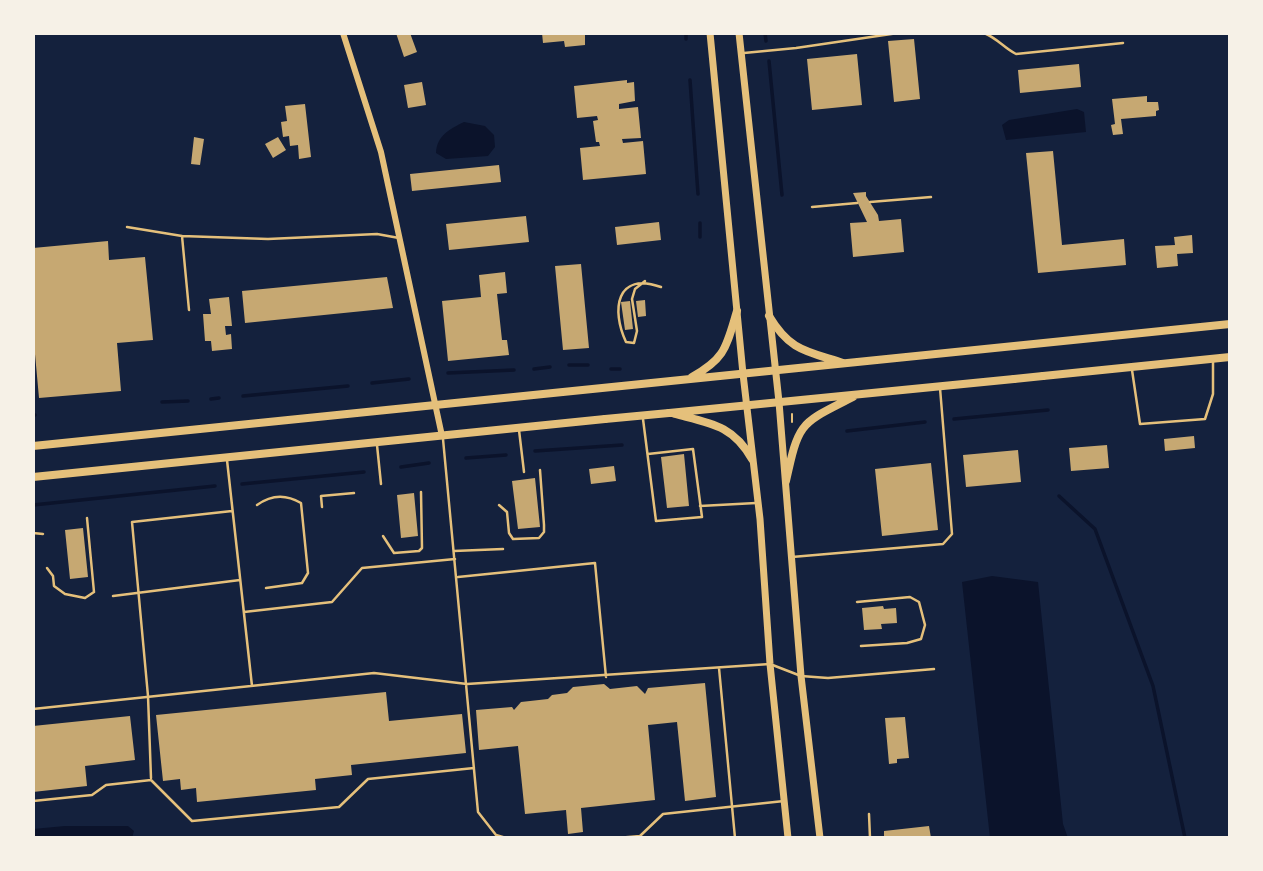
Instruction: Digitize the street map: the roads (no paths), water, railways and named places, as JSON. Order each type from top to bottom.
[{"type":"main road","points":[[710,33],[758,503],[770,664],[788,838]]},
{"type":"main road","points":[[739,33],[779,402],[801,676],[820,838]]},
{"type":"main road","points":[[686,380],[714,365],[728,340],[737,311]]},
{"type":"main road","points":[[769,316],[788,342],[802,350],[845,363]]},
{"type":"main road","points":[[33,446],[1230,324]]},
{"type":"main road","points":[[33,477],[1230,357]]},
{"type":"main road","points":[[786,481],[794,442],[802,428],[812,418],[858,394]]},
{"type":"main road","points":[[669,413],[715,424],[730,432],[752,459]]},
{"type":"street","points":[[343,33],[381,152],[443,436]]},
{"type":"lane","points":[[741,54],[898,33]]},
{"type":"lane","points":[[985,33],[995,37],[1016,54],[1123,43]]},
{"type":"lane","points":[[870,202],[931,197]]},
{"type":"lane","points":[[812,207],[857,204]]},
{"type":"lane","points":[[127,227],[182,236],[268,239],[377,234],[399,238]]},
{"type":"lane","points":[[182,236],[189,310]]},
{"type":"lane","points":[[645,281],[635,289],[632,299],[636,331],[634,342],[626,342],[622,333],[619,302],[621,294],[629,286],[645,281],[661,287]]},
{"type":"lane","points":[[1132,367],[1140,424],[1205,419],[1213,394],[1213,359]]},
{"type":"lane","points":[[792,557],[943,544],[952,534],[940,386]]},
{"type":"lane","points":[[643,415],[656,521],[702,517],[694,449],[648,454]]},
{"type":"lane","points":[[519,428],[524,472]]},
{"type":"lane","points":[[443,436],[478,812],[496,835],[506,838]]},
{"type":"lane","points":[[376,442],[381,484]]},
{"type":"lane","points":[[226,457],[252,686]]},
{"type":"lane","points":[[499,505],[508,512],[509,533],[513,539],[539,538],[544,533],[540,470]]},
{"type":"lane","points":[[383,536],[394,554],[419,551],[422,548],[421,492]]},
{"type":"lane","points":[[322,506],[321,496],[354,493]]},
{"type":"lane","points":[[257,505],[267,498],[288,495],[302,503],[308,573],[302,583],[266,588]]},
{"type":"lane","points":[[700,506],[758,503]]},
{"type":"lane","points":[[232,511],[132,522],[148,696],[151,780],[192,821],[339,807],[368,779],[474,768]]},
{"type":"lane","points":[[47,568],[53,576],[54,586],[65,594],[85,598],[94,592],[87,519]]},
{"type":"lane","points":[[33,533],[43,534]]},
{"type":"lane","points":[[454,551],[503,548]]},
{"type":"lane","points":[[244,612],[332,602],[362,568],[455,559]]},
{"type":"lane","points":[[457,577],[595,562],[606,677]]},
{"type":"lane","points":[[113,596],[240,580]]},
{"type":"lane","points":[[857,602],[910,597],[919,602],[925,625],[920,639],[907,643],[861,646]]},
{"type":"lane","points":[[33,709],[374,673],[467,684],[606,677],[770,664],[801,676],[828,678],[934,669]]},
{"type":"lane","points":[[719,668],[735,838]]},
{"type":"lane","points":[[33,801],[92,795],[106,785],[151,780]]},
{"type":"lane","points":[[617,838],[640,836],[663,814],[784,802]]},
{"type":"lane","points":[[869,814],[870,838]]},
{"type":"water","points":[[1077,109],[1084,112],[1086,132],[1006,140],[1002,125],[1009,120]]},
{"type":"water","points":[[464,122],[485,126],[494,135],[495,147],[488,156],[446,159],[436,153],[442,137]]},
{"type":"water","points":[[992,576],[1038,582],[1063,824],[1068,838],[990,838],[962,582]]},
{"type":"water","points":[[128,826],[134,831],[132,838],[33,838],[33,829]]},
{"type":"waterway","points":[[686,33],[686,39]]},
{"type":"waterway","points":[[765,33],[766,41]]},
{"type":"waterway","points":[[769,61],[782,195]]},
{"type":"waterway","points":[[690,80],[698,194]]},
{"type":"waterway","points":[[700,223],[700,237]]},
{"type":"waterway","points":[[569,365],[588,365]]},
{"type":"waterway","points":[[534,369],[550,367]]},
{"type":"waterway","points":[[611,369],[620,369]]},
{"type":"waterway","points":[[448,373],[514,370]]},
{"type":"waterway","points":[[372,383],[409,379]]},
{"type":"waterway","points":[[243,396],[348,386]]},
{"type":"waterway","points":[[211,399],[219,398]]},
{"type":"waterway","points":[[162,402],[188,401]]},
{"type":"waterway","points":[[954,419],[1048,410]]},
{"type":"waterway","points":[[847,431],[925,422]]},
{"type":"waterway","points":[[535,451],[622,445]]},
{"type":"waterway","points":[[466,458],[506,455]]},
{"type":"waterway","points":[[401,467],[429,463]]},
{"type":"waterway","points":[[242,484],[364,472]]},
{"type":"waterway","points":[[33,505],[215,486]]},
{"type":"waterway","points":[[1059,496],[1095,529],[1153,686],[1185,838]]}]
